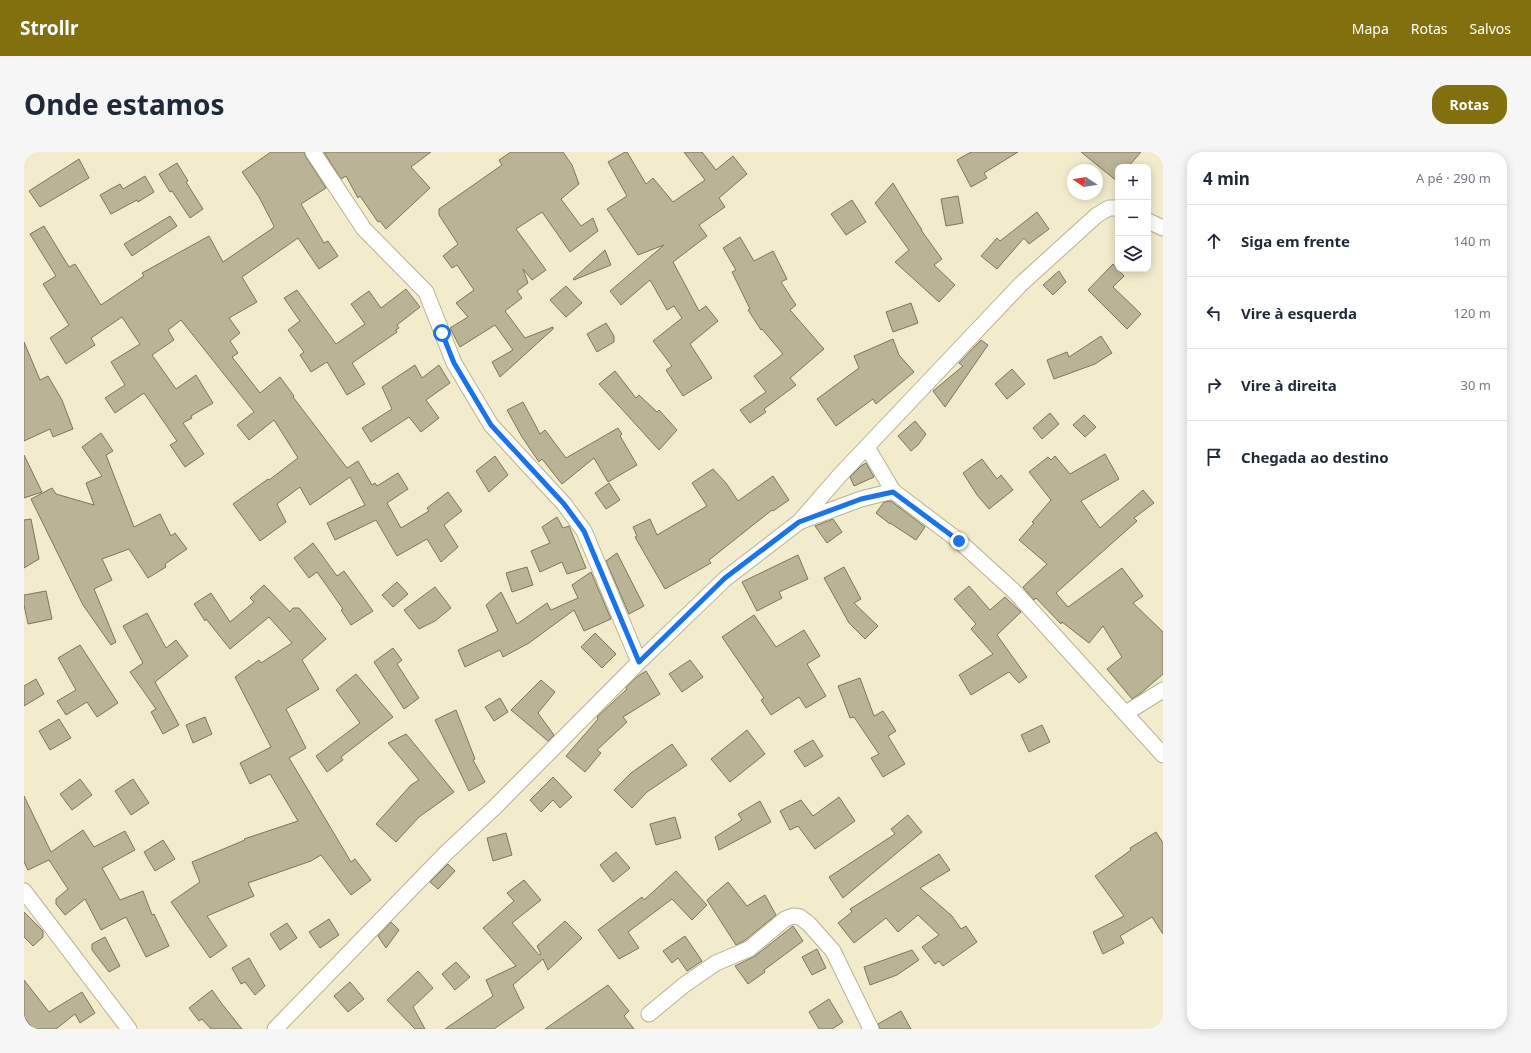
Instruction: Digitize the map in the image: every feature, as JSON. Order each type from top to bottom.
[{"type":"street","points":[[313,152],[364,229],[426,292],[454,363],[491,425],[564,504],[584,531],[639,662]]},
{"type":"street","points":[[275,1029],[446,853],[495,807],[725,578],[799,522],[867,447],[1021,284],[1098,215],[1109,208],[1115,208]]},
{"type":"street","points":[[1151,222],[1163,228]]},
{"type":"street","points":[[867,447],[893,492],[959,541],[1016,593],[1163,755]]},
{"type":"street","points":[[799,522],[861,499],[893,492]]},
{"type":"street","points":[[1126,713],[1163,690]]},
{"type":"street","points":[[24,891],[129,1029]]},
{"type":"street","points":[[649,1014],[716,963],[749,949],[785,919],[793,916],[800,917],[809,924],[833,951],[871,1029]]},
{"type":"building","points":[[271,152],[304,152],[326,188],[301,204],[324,243],[328,241],[338,256],[319,269],[298,238],[242,277],[257,302],[229,318],[240,333],[230,341],[238,353],[232,357],[260,393],[280,377],[294,396],[293,397],[347,468],[358,461],[372,485],[375,483],[377,486],[398,473],[408,489],[387,503],[401,528],[429,511],[427,508],[448,492],[462,511],[444,525],[458,547],[441,562],[427,539],[397,556],[376,520],[335,540],[327,523],[365,505],[350,477],[310,505],[300,487],[277,504],[286,522],[260,541],[233,504],[268,479],[269,480],[298,458],[274,420],[249,440],[237,425],[254,412],[181,320],[168,330],[174,340],[152,355],[176,389],[196,375],[213,403],[191,416],[192,418],[183,423],[204,454],[185,467],[170,445],[177,441],[144,393],[115,413],[105,398],[125,385],[111,362],[140,344],[122,317],[91,338],[95,345],[66,364],[50,338],[69,325],[43,284],[56,276],[30,234],[44,226],[69,267],[75,264],[101,305],[144,276],[142,273],[209,236],[223,262],[273,228],[274,226],[259,197],[242,172]]},
{"type":"building","points":[[324,152],[431,152],[411,167],[430,188],[386,229],[380,221],[378,222],[360,196],[358,198],[346,176],[341,179]]},
{"type":"building","points":[[511,152],[563,152],[572,165],[579,184],[561,199],[581,226],[593,218],[598,231],[570,252],[542,212],[516,229],[546,270],[532,280],[523,269],[528,283],[517,291],[522,298],[505,311],[525,338],[553,327],[553,329],[500,377],[492,362],[513,350],[495,325],[460,347],[450,328],[468,317],[456,303],[474,290],[457,265],[452,268],[443,256],[458,244],[439,215],[439,209],[502,165],[499,160]]},
{"type":"building","points":[[627,152],[646,184],[653,178],[673,202],[705,180],[684,152],[702,152],[716,170],[733,156],[747,174],[719,198],[725,207],[699,225],[707,236],[673,262],[699,311],[706,306],[718,321],[690,344],[712,378],[683,396],[666,370],[672,366],[653,341],[682,318],[674,306],[667,310],[650,280],[621,305],[610,291],[664,245],[638,255],[607,209],[627,196],[608,162]]},
{"type":"building","points":[[971,152],[1018,152],[984,173],[987,178],[971,187],[957,160]]},
{"type":"building","points":[[1081,152],[1141,152],[1131,164],[1115,164],[1115,180],[1103,170],[1103,164],[1096,164]]},
{"type":"building","points":[[79,159],[89,178],[40,207],[29,191]]},
{"type":"building","points":[[177,163],[188,181],[186,182],[203,209],[190,218],[172,191],[170,192],[159,174]]},
{"type":"building","points":[[145,176],[154,192],[138,202],[137,200],[111,214],[100,195],[120,184],[123,189]]},
{"type":"building","points":[[893,183],[921,230],[942,259],[934,265],[955,285],[939,302],[895,262],[909,250],[875,203]]},
{"type":"building","points":[[958,196],[963,223],[946,226],[941,199]]},
{"type":"building","points":[[852,200],[866,222],[846,235],[831,214]]},
{"type":"building","points":[[1037,212],[1049,229],[1029,244],[1024,238],[997,269],[981,256],[997,238],[1000,241]]},
{"type":"building","points":[[170,216],[177,226],[132,256],[124,244]]},
{"type":"building","points":[[740,237],[754,261],[773,251],[787,279],[781,282],[796,305],[790,310],[824,349],[790,378],[796,385],[764,409],[766,412],[750,423],[740,410],[766,392],[754,376],[783,354],[762,329],[761,330],[748,310],[750,309],[732,272],[736,270],[723,248]]},
{"type":"building","points":[[605,250],[611,265],[574,280],[573,279]]},
{"type":"building","points":[[1113,264],[1115,266],[1115,272],[1120,272],[1124,276],[1113,287],[1141,314],[1127,329],[1088,290]]},
{"type":"building","points":[[1059,271],[1066,282],[1053,295],[1043,285]]},
{"type":"building","points":[[566,286],[582,303],[566,317],[550,300]]},
{"type":"building","points":[[406,289],[420,307],[397,325],[399,328],[396,330],[397,332],[352,363],[365,384],[347,395],[327,362],[311,372],[300,355],[304,352],[288,330],[300,321],[284,298],[297,290],[336,344],[365,324],[351,304],[369,291],[381,308]]},
{"type":"building","points":[[911,303],[918,323],[893,332],[886,312]]},
{"type":"building","points":[[606,323],[614,336],[614,342],[597,352],[587,334]]},
{"type":"building","points":[[1101,336],[1112,353],[1095,364],[1054,379],[1047,360],[1067,352],[1069,357]]},
{"type":"building","points":[[893,339],[899,355],[914,372],[876,404],[873,399],[836,426],[817,399],[859,368],[854,356]]},
{"type":"building","points":[[981,340],[988,345],[945,407],[933,391],[963,366],[959,363]]},
{"type":"building","points":[[24,342],[40,380],[48,376],[62,400],[73,429],[53,437],[50,429],[24,441]]},
{"type":"building","points":[[415,365],[422,378],[439,365],[450,383],[426,400],[439,418],[421,432],[409,417],[371,442],[362,428],[392,409],[382,387]]},
{"type":"building","points":[[1012,369],[1025,384],[1007,399],[995,384]]},
{"type":"building","points":[[615,371],[636,398],[639,395],[657,412],[659,410],[677,430],[659,450],[599,384]]},
{"type":"building","points":[[523,402],[540,434],[545,430],[566,458],[618,428],[622,434],[620,436],[637,465],[608,482],[594,458],[562,484],[542,459],[539,462],[522,437],[507,410]]},
{"type":"building","points":[[1050,413],[1059,424],[1042,439],[1033,428]]},
{"type":"building","points":[[1084,415],[1096,427],[1085,437],[1073,425]]},
{"type":"building","points":[[915,421],[926,434],[918,445],[911,451],[898,436]]},
{"type":"building","points":[[101,433],[113,451],[106,455],[134,527],[160,514],[171,536],[175,533],[187,549],[165,564],[166,567],[148,578],[129,549],[102,559],[112,580],[94,589],[116,642],[111,645],[83,605],[31,499],[52,488],[56,494],[94,505],[86,483],[102,476],[82,447]]},
{"type":"building","points":[[1105,454],[1119,479],[1081,501],[1100,528],[1143,490],[1154,503],[1134,518],[1137,521],[1056,593],[1068,607],[1122,568],[1143,596],[1133,603],[1163,632],[1163,674],[1132,699],[1107,669],[1122,657],[1103,626],[1089,643],[1062,622],[1061,624],[1036,598],[1034,600],[1023,587],[1047,564],[1019,540],[1051,500],[1029,472],[1048,457],[1051,460],[1055,456],[1070,474]]},
{"type":"building","points":[[24,455],[42,492],[24,498]]},
{"type":"building","points":[[495,456],[508,475],[489,492],[476,471]]},
{"type":"building","points":[[982,459],[997,479],[1001,475],[1013,490],[989,509],[977,495],[963,473]]},
{"type":"building","points":[[866,463],[874,477],[854,486],[850,477]]},
{"type":"building","points":[[713,469],[726,483],[738,501],[773,476],[789,500],[773,511],[772,510],[709,560],[711,563],[665,589],[635,537],[637,536],[633,527],[650,519],[657,535],[707,506],[692,483]]},
{"type":"building","points":[[609,483],[620,500],[606,509],[595,493]]},
{"type":"building","points":[[891,501],[925,527],[916,540],[890,524],[876,513],[884,502]]},
{"type":"building","points":[[557,517],[563,528],[569,526],[586,568],[567,574],[562,562],[540,572],[531,551],[550,543],[542,527]]},
{"type":"building","points":[[31,519],[39,559],[24,568],[24,520]]},
{"type":"building","points":[[833,519],[842,532],[827,543],[815,526]]},
{"type":"building","points":[[313,543],[337,576],[344,571],[373,611],[351,625],[341,610],[343,609],[317,572],[309,578],[294,558]]},
{"type":"building","points":[[617,553],[644,606],[629,614],[606,561]]},
{"type":"building","points":[[798,555],[808,579],[779,592],[782,598],[757,611],[742,582]]},
{"type":"building","points":[[527,567],[533,585],[512,592],[506,573]]},
{"type":"building","points":[[844,567],[861,599],[854,603],[878,626],[865,639],[849,623],[824,578]]},
{"type":"building","points":[[591,572],[611,619],[584,631],[574,610],[529,643],[503,657],[500,650],[465,667],[458,650],[498,631],[486,605],[501,592],[517,624],[547,603],[551,610],[578,598],[572,585]]},
{"type":"building","points":[[397,582],[408,594],[393,607],[382,595]]},
{"type":"building","points":[[264,585],[290,612],[293,608],[299,608],[326,639],[302,660],[319,689],[286,709],[306,748],[289,758],[351,862],[355,859],[371,880],[351,895],[321,855],[311,861],[248,883],[254,896],[207,916],[227,946],[210,958],[171,902],[200,882],[192,862],[245,840],[244,839],[298,821],[270,774],[250,784],[240,763],[271,747],[235,677],[259,660],[261,663],[292,643],[269,617],[230,649],[206,619],[205,621],[194,604],[211,593],[230,622],[254,602],[250,598]]},
{"type":"building","points":[[969,586],[990,610],[1005,597],[1021,612],[997,635],[1027,677],[1019,683],[1009,672],[971,695],[959,675],[993,654],[971,629],[976,624],[954,599]]},
{"type":"building","points":[[435,587],[451,608],[435,621],[419,629],[404,610]]},
{"type":"building","points":[[46,591],[52,619],[28,624],[24,605],[24,595]]},
{"type":"building","points":[[147,613],[166,648],[176,640],[188,656],[155,682],[179,725],[163,734],[151,712],[156,709],[130,672],[143,663],[123,626]]},
{"type":"building","points":[[754,615],[776,647],[804,630],[820,656],[807,664],[826,696],[806,708],[799,697],[771,715],[761,700],[764,698],[722,637]]},
{"type":"building","points":[[595,633],[616,654],[602,668],[581,647]]},
{"type":"building","points":[[80,645],[118,703],[97,717],[87,702],[66,715],[57,701],[76,690],[58,658]]},
{"type":"building","points":[[393,648],[402,660],[397,664],[419,698],[404,709],[374,662]]},
{"type":"building","points":[[690,660],[703,677],[682,692],[669,674]]},
{"type":"building","points":[[646,671],[660,694],[623,717],[627,722],[597,750],[601,753],[585,772],[566,756],[598,719],[597,717],[627,689],[626,687]]},
{"type":"building","points":[[356,674],[393,717],[341,757],[343,760],[327,772],[316,756],[360,723],[336,690]]},
{"type":"building","points":[[860,678],[874,716],[883,711],[896,731],[888,736],[905,764],[883,777],[871,758],[879,754],[854,717],[850,718],[838,686]]},
{"type":"building","points":[[36,679],[44,694],[24,706],[24,686]]},
{"type":"building","points":[[541,680],[555,692],[538,713],[554,735],[548,741],[511,710]]},
{"type":"building","points":[[500,698],[508,712],[494,721],[485,707]]},
{"type":"building","points":[[456,710],[475,759],[473,760],[485,782],[469,791],[435,720]]},
{"type":"building","points":[[205,717],[212,734],[193,743],[186,725]]},
{"type":"building","points":[[59,719],[71,738],[50,750],[39,731]]},
{"type":"building","points":[[1042,725],[1050,742],[1029,752],[1021,735]]},
{"type":"building","points":[[747,730],[765,754],[730,782],[711,759]]},
{"type":"building","points":[[406,734],[454,792],[419,817],[396,842],[376,824],[411,785],[419,780],[388,743]]},
{"type":"building","points":[[813,740],[823,756],[805,767],[794,751]]},
{"type":"building","points":[[672,744],[687,765],[647,792],[632,808],[614,790],[631,773]]},
{"type":"building","points":[[553,777],[572,797],[560,808],[553,800],[541,812],[530,800]]},
{"type":"building","points":[[80,779],[92,795],[72,810],[60,794]]},
{"type":"building","points":[[133,779],[149,803],[131,815],[115,791]]},
{"type":"building","points":[[24,796],[51,852],[83,830],[94,847],[125,831],[135,850],[102,868],[120,900],[143,891],[152,915],[154,914],[169,946],[146,957],[126,917],[101,930],[85,899],[65,915],[56,904],[56,899],[68,889],[49,860],[28,870],[24,862]]},
{"type":"building","points":[[839,797],[855,821],[815,849],[798,826],[790,830],[780,811],[801,800],[813,816]]},
{"type":"building","points":[[760,801],[771,822],[719,850],[715,837],[742,820],[738,814]]},
{"type":"building","points":[[908,815],[922,832],[843,898],[829,877],[895,834],[891,829]]},
{"type":"building","points":[[675,817],[681,838],[656,845],[650,824]]},
{"type":"building","points":[[1156,832],[1163,843],[1163,934],[1152,917],[1120,936],[1124,943],[1103,954],[1093,932],[1124,916],[1095,876],[1131,850],[1130,848]]},
{"type":"building","points":[[506,833],[512,855],[493,861],[487,838]]},
{"type":"building","points":[[163,840],[175,859],[155,871],[144,852]]},
{"type":"building","points":[[616,852],[630,868],[613,882],[600,865]]},
{"type":"building","points":[[939,854],[950,870],[920,888],[952,916],[961,929],[966,926],[977,942],[943,966],[939,961],[935,964],[922,947],[939,935],[918,915],[898,932],[886,918],[854,943],[838,923],[852,912],[850,909]]},
{"type":"building","points":[[448,864],[455,871],[438,889],[430,882]]},
{"type":"building","points":[[676,871],[707,905],[692,920],[672,899],[628,932],[639,948],[619,959],[598,930],[642,897],[644,900]]},
{"type":"building","points":[[524,880],[541,900],[512,923],[539,955],[541,954],[537,946],[565,921],[582,938],[548,970],[543,959],[513,985],[524,1008],[494,1029],[445,1029],[493,996],[486,980],[516,966],[483,928],[514,901],[507,893]]},
{"type":"building","points":[[728,882],[747,906],[765,895],[776,915],[744,941],[736,945],[707,900]]},
{"type":"building","points":[[24,912],[43,931],[43,937],[33,946],[24,937]]},
{"type":"building","points":[[329,919],[339,935],[320,948],[309,932]]},
{"type":"building","points":[[391,922],[399,930],[386,948],[378,936]]},
{"type":"building","points":[[287,923],[297,938],[280,950],[270,934]]},
{"type":"building","points":[[793,926],[803,941],[748,984],[735,966],[755,956]]},
{"type":"building","points":[[685,936],[702,961],[687,971],[678,958],[672,963],[663,951]]},
{"type":"building","points":[[105,937],[120,966],[109,972],[92,950],[92,944]]},
{"type":"building","points":[[817,949],[826,968],[812,975],[802,957]]},
{"type":"building","points":[[912,950],[919,960],[897,975],[870,985],[864,967]]},
{"type":"building","points":[[249,958],[265,986],[255,995],[245,982],[241,984],[232,968]]},
{"type":"building","points":[[456,962],[470,977],[455,990],[442,974]]},
{"type":"building","points":[[418,971],[433,988],[413,1007],[425,1029],[415,1029],[387,1000]]},
{"type":"building","points":[[24,980],[49,1012],[82,992],[95,1013],[80,1023],[75,1014],[56,1029],[33,1029],[24,1017]]},
{"type":"building","points":[[350,982],[364,999],[348,1012],[334,996]]},
{"type":"building","points":[[608,985],[629,1011],[624,1016],[634,1029],[545,1029]]},
{"type":"building","points":[[212,990],[242,1029],[211,1029],[202,1019],[199,1021],[189,1008]]},
{"type":"building","points":[[829,999],[843,1022],[832,1029],[819,1029],[809,1012]]},
{"type":"building","points":[[901,1011],[911,1029],[880,1029],[878,1024]]},
{"type":"route","points":[[442,333],[454,363],[491,425],[564,504],[584,531],[639,662],[725,578],[799,522],[861,499],[893,492],[959,541]]}]
